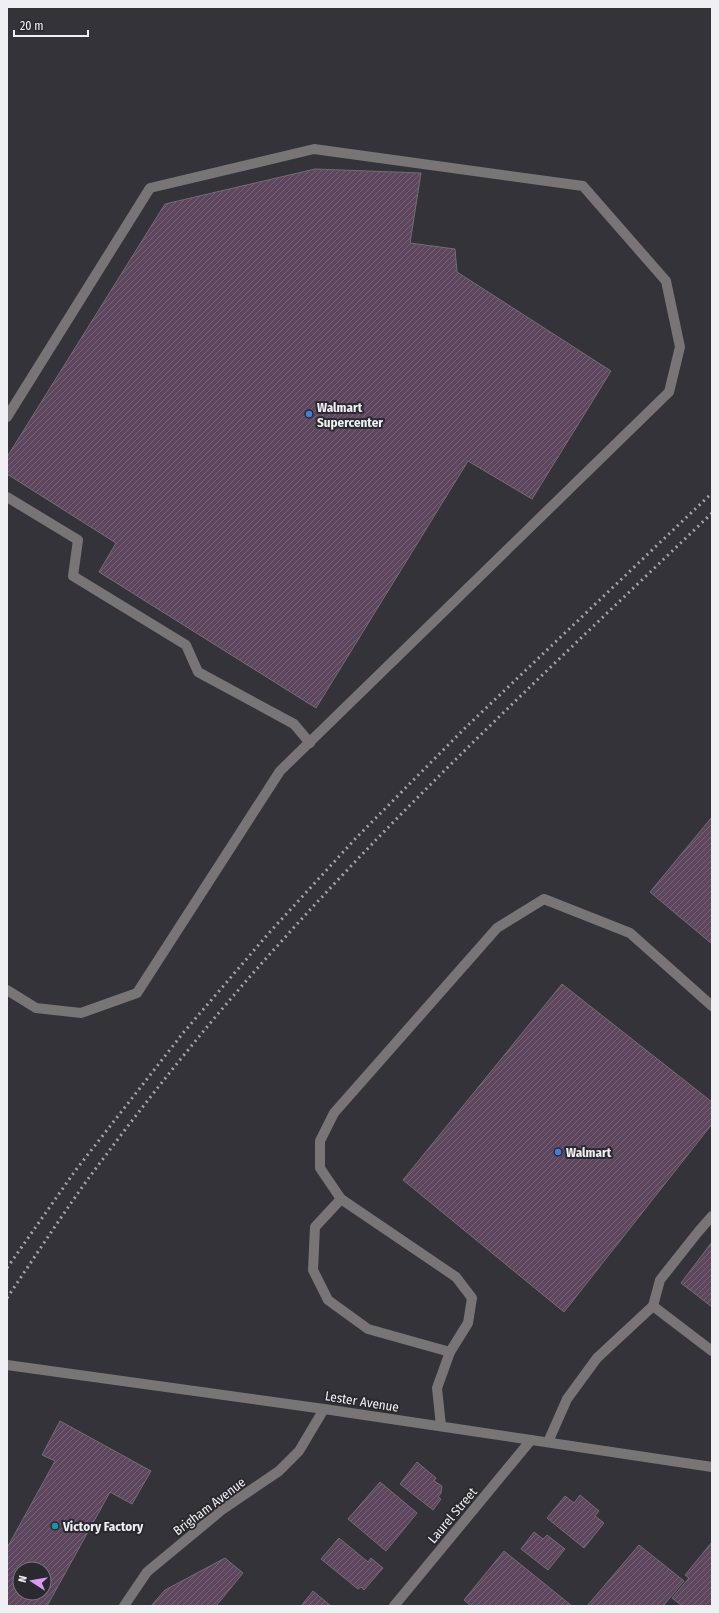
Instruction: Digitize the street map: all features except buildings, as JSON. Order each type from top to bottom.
[{"type":"street","points":[[7,417],[150,188],[314,149],[583,186],[666,281],[680,347],[669,392],[280,771],[137,993],[81,1013],[36,1008],[7,990]]},
{"type":"street","points":[[7,497],[78,540],[73,576],[186,645],[198,672],[294,724],[310,743]]},
{"type":"street","points":[[441,1426],[437,1388],[450,1352],[468,1324],[472,1298],[456,1277],[341,1199],[320,1168],[320,1141],[334,1114],[496,928],[544,899],[630,933],[712,1006]]},
{"type":"street","points":[[341,1199],[315,1227],[313,1270],[328,1300],[368,1329],[450,1352]]},
{"type":"street","points":[[548,1442],[567,1399],[597,1358],[653,1306],[660,1280],[712,1216]]},
{"type":"street","points":[[653,1306],[712,1351]]},
{"type":"street","name":"Lester Avenue","points":[[7,1365],[324,1409],[712,1467]]},
{"type":"street","name":"Brigham Avenue","points":[[124,1606],[147,1572],[223,1509],[279,1472],[299,1451],[324,1409]]},
{"type":"street","name":"Laurel Street","points":[[394,1606],[531,1440]]},
{"type":"railway","points":[[7,1268],[75,1171],[183,1033],[268,934],[356,838],[464,729],[712,493]]},
{"type":"railway","points":[[7,1298],[88,1179],[180,1059],[279,944],[383,832],[491,724],[712,513]]},
{"type":"place","name":"Walmart Supercenter","points":[[309,414]]},
{"type":"place","name":"Walmart","points":[[558,1152]]},
{"type":"place","name":"Victory Factory","points":[[55,1526]]}]
